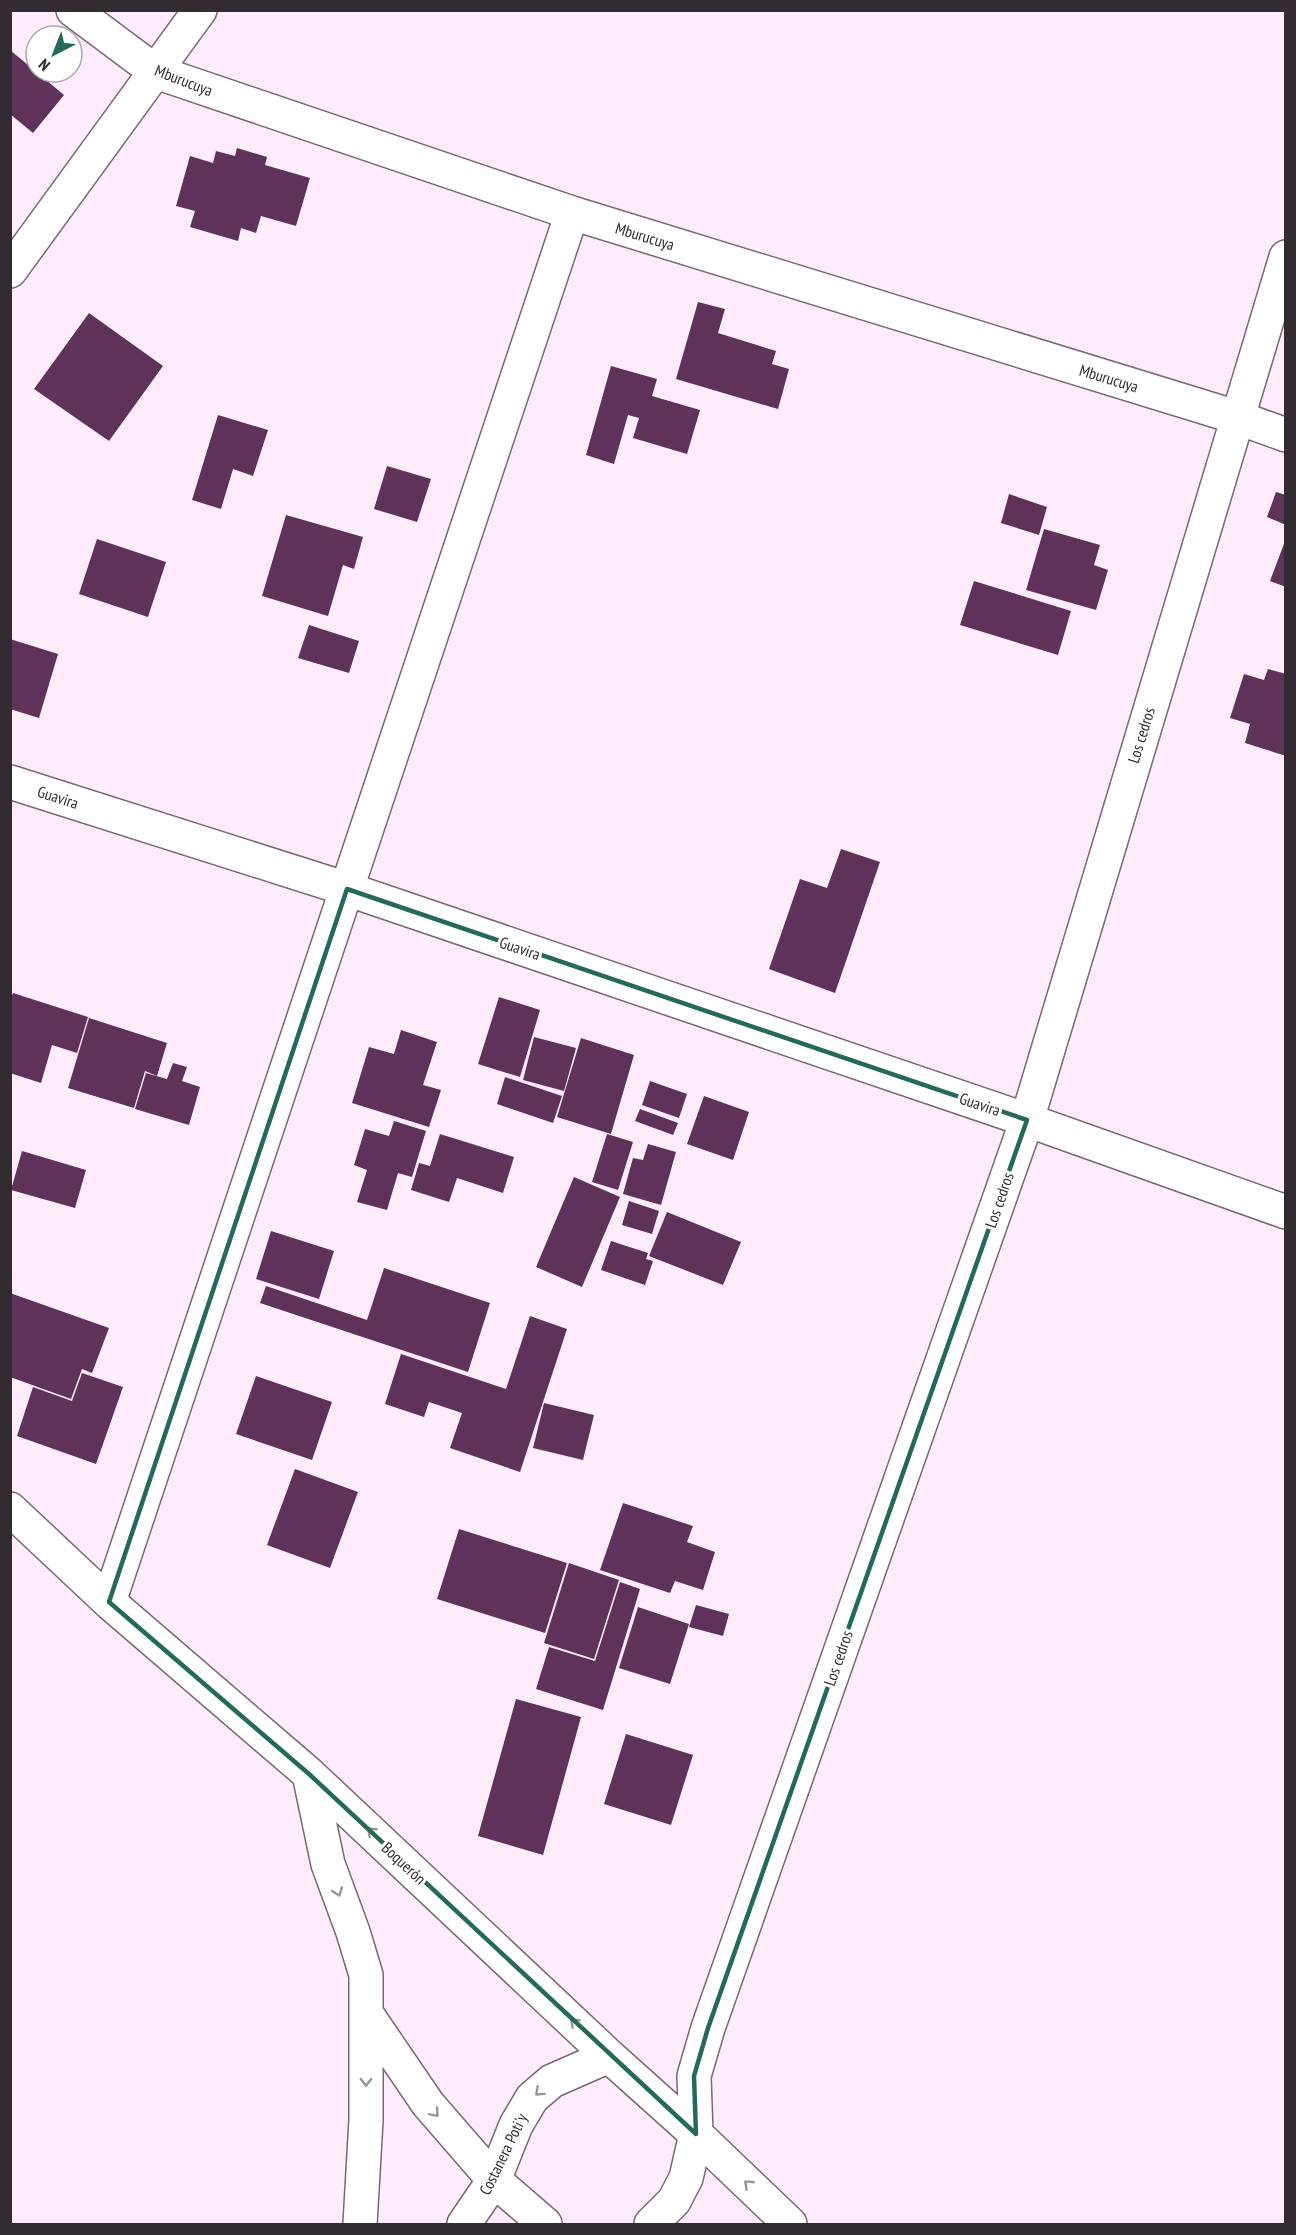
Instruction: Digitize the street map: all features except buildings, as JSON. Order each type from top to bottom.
[{"type":"street","name":"Mburucuya","points":[[73,10],[156,72],[572,213],[1236,417],[1286,435]]},
{"type":"street","points":[[10,271],[200,10]]},
{"type":"street","points":[[109,1602],[572,213]]},
{"type":"street","name":"Los cedros","points":[[696,2134],[694,2076],[708,2028],[1027,1120],[1236,417],[1286,257]]},
{"type":"street","name":"Guavira","points":[[10,782],[347,889],[1027,1120],[1286,1212]]},
{"type":"street","name":"Boquerón","points":[[10,1509],[109,1602],[309,1774],[790,2224]]},
{"type":"street","points":[[309,1774],[327,1864],[353,1932],[366,1975],[366,2120],[360,2224]]},
{"type":"street","points":[[366,2013],[428,2104],[494,2180],[545,2224]]},
{"type":"street","name":"Costanera Poti'y","points":[[464,2224],[494,2180],[516,2125],[532,2098],[552,2081],[609,2056]]},
{"type":"street","points":[[651,2224],[674,2201],[686,2178],[696,2134]]},
{"type":"highlighted area","points":[[347,889],[1027,1120],[708,2028],[694,2076],[696,2134],[309,1774],[109,1602]]}]
